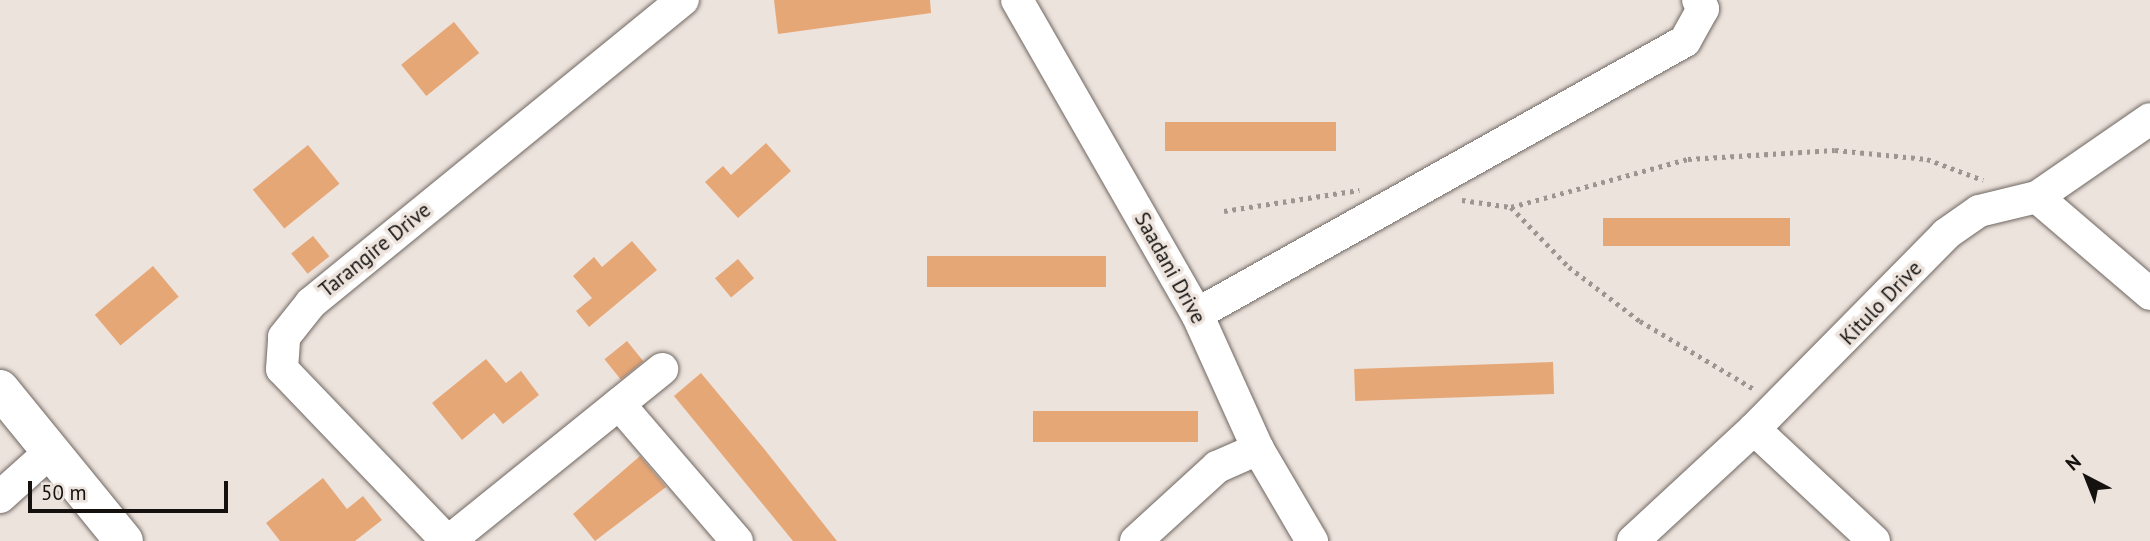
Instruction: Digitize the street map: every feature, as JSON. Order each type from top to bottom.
[{"type":"street","name":"Tarangire Drive","points":[[448,541],[282,369],[284,337],[311,303],[683,0]]},
{"type":"street","name":"Saadani Drive","points":[[1017,0],[1197,314],[1258,449],[1312,541]]},
{"type":"street","points":[[1197,314],[1685,41],[1701,5]]},
{"type":"street","name":"Kitulo Drive","points":[[1633,541],[1754,429],[1946,234],[1979,211],[2025,198],[2150,119]]},
{"type":"street","points":[[2025,198],[2150,293]]},
{"type":"street","points":[[448,541],[662,369]]},
{"type":"street","points":[[0,389],[124,541]]},
{"type":"street","points":[[620,404],[737,541]]},
{"type":"street","points":[[1754,429],[1874,541]]},
{"type":"street","points":[[1136,541],[1217,467],[1258,449]]},
{"type":"street","points":[[0,497],[50,452]]},
{"type":"path","points":[[1224,211],[1354,189],[1409,193],[1511,207],[1688,159],[1835,150],[1927,159],[1967,170],[2025,198]]},
{"type":"path","points":[[1511,207],[1569,267],[1640,321],[1778,404]]},
{"type":"building","points":[[774,0],[930,0],[931,13],[778,34]]},
{"type":"building","points":[[454,22],[479,53],[426,96],[401,65]]},
{"type":"building","points":[[1165,122],[1336,122],[1336,151],[1165,151]]},
{"type":"building","points":[[766,143],[791,171],[738,218],[705,182],[723,166],[731,175]]},
{"type":"building","points":[[308,145],[339,184],[284,229],[253,190]]},
{"type":"building","points":[[1603,218],[1790,218],[1790,246],[1603,246]]},
{"type":"building","points":[[313,236],[329,256],[308,274],[291,254]]},
{"type":"building","points":[[632,241],[657,270],[589,327],[576,311],[592,298],[573,276],[594,257],[602,267]]},
{"type":"building","points":[[927,256],[1106,256],[1106,287],[927,287]]},
{"type":"building","points":[[738,259],[754,278],[731,297],[715,278]]},
{"type":"building","points":[[153,266],[179,297],[120,345],[95,315]]},
{"type":"building","points":[[627,341],[643,361],[621,379],[604,359]]},
{"type":"building","points":[[486,359],[506,383],[521,371],[539,395],[503,424],[494,413],[462,440],[432,403]]},
{"type":"building","points":[[1553,362],[1554,394],[1355,401],[1354,369]]},
{"type":"building","points":[[701,373],[837,541],[793,541],[674,396]]},
{"type":"building","points":[[1033,411],[1198,411],[1198,442],[1033,442]]},
{"type":"building","points":[[640,456],[666,487],[595,541],[573,514]]},
{"type":"building","points":[[323,478],[347,509],[363,496],[382,520],[355,541],[280,541],[266,523]]}]
